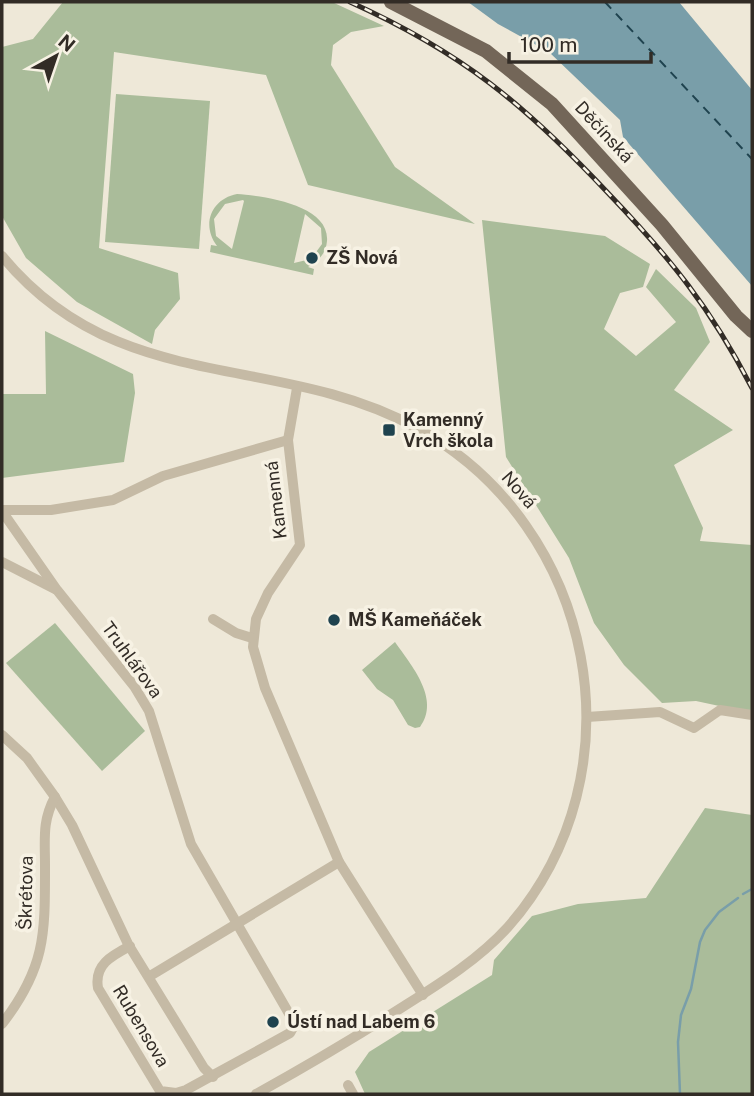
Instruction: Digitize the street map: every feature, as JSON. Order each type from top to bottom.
[{"type":"main road","name":"Děčínská","points":[[391,2],[486,51],[551,104],[677,242],[736,316],[752,331]]},
{"type":"street","name":"Nová","points":[[2,256],[43,298],[73,321],[110,340],[147,354],[365,405],[417,428],[467,462],[509,503],[546,555],[565,598],[581,656],[587,717],[579,786],[562,839],[544,877],[520,912],[486,948],[423,995],[323,1057],[256,1094]]},
{"type":"street","name":"Kamenná","points":[[297,388],[288,440],[299,545],[268,593],[256,619],[253,638],[265,688],[339,862]]},
{"type":"street","name":"Truhlářova","points":[[2,510],[82,507],[113,500],[145,484],[288,440]]},
{"type":"street","name":"Truhlářova","points":[[2,510],[57,590],[134,686],[149,711],[191,844],[234,924],[295,1024],[290,1033],[213,1077]]},
{"type":"street","points":[[2,562],[57,590]]},
{"type":"street","points":[[213,619],[236,633],[253,638]]},
{"type":"street","points":[[587,717],[660,712],[694,728],[720,710],[752,715]]},
{"type":"street","name":"Rubensova","points":[[2,735],[27,758],[55,797],[130,946],[204,1068],[213,1077],[176,1093],[160,1091],[98,988],[96,976],[103,963],[130,946]]},
{"type":"street","name":"Škrétova","points":[[2,1024],[27,989],[40,957],[45,929],[45,815],[55,797]]},
{"type":"street","points":[[234,924],[339,862],[423,995]]},
{"type":"street","name":"Rubensova","points":[[150,976],[234,924]]},
{"type":"green space","points":[[63,2],[332,2],[384,26],[351,32],[333,45],[331,65],[395,167],[475,224],[308,185],[266,75],[114,52],[99,248],[178,273],[180,299],[155,330],[152,344],[77,302],[26,258],[2,216],[2,47],[33,39]]},
{"type":"green space","points":[[116,94],[210,101],[199,249],[105,242]]},
{"type":"green space","points":[[237,194],[278,200],[307,211],[318,219],[325,229],[327,241],[321,256],[308,267],[314,269],[313,275],[210,252],[211,245],[217,246],[210,230],[211,214],[221,201]],"holes":[[[244,201],[232,249],[216,236],[214,219],[225,204]],[[305,214],[321,228],[322,244],[311,259],[294,263]]]},
{"type":"green space","points":[[482,220],[605,236],[650,264],[643,287],[620,293],[604,329],[636,356],[676,322],[646,287],[656,269],[696,308],[710,342],[674,390],[733,430],[674,465],[703,528],[700,541],[752,545],[752,713],[696,701],[662,703],[624,665],[594,623],[569,558],[506,457]]},
{"type":"green space","points":[[45,331],[133,374],[135,393],[124,462],[2,478],[2,394],[46,394]]},
{"type":"green space","points":[[55,623],[145,731],[102,771],[6,663]]},
{"type":"green space","points":[[395,642],[426,694],[426,716],[420,727],[408,725],[393,700],[377,689],[362,670]]},
{"type":"green space","points":[[705,808],[752,815],[752,1094],[365,1094],[355,1072],[369,1052],[492,975],[494,960],[532,916],[578,904],[646,898]]},
{"type":"water","points":[[468,2],[679,2],[752,90],[752,286],[623,137],[620,120],[549,52],[498,24]]},
{"type":"waterway","points":[[743,894],[752,889]]},
{"type":"waterway","points":[[680,1094],[678,1042],[681,1015],[691,989],[700,942],[705,930],[719,912],[738,898]]},
{"type":"ferry route","points":[[605,2],[752,159]]},
{"type":"railway","points":[[350,2],[390,21],[459,61],[490,83],[548,133],[608,193],[670,262],[705,308],[752,388]]},
{"type":"place","name":"ZŠ Nová","points":[[312,258]]},
{"type":"place","name":"Kamenný Vrch škola","points":[[389,430]]},
{"type":"place","name":"MŠ Kameňáček","points":[[334,620]]},
{"type":"place","name":"Ústí nad Labem 6","points":[[273,1022]]}]
